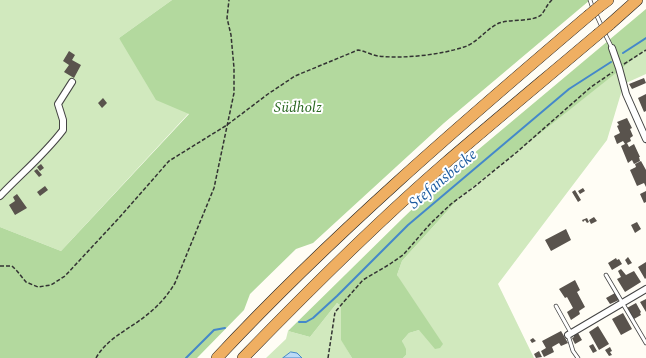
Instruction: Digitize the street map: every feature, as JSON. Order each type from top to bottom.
[{"type":"highway","points":[[243,358],[329,271],[442,166],[637,0]]},
{"type":"highway","points":[[216,358],[261,312],[374,203],[604,3]]},
{"type":"street","points":[[612,48],[626,94],[646,139]]},
{"type":"street","points":[[0,196],[28,166],[51,146],[63,130],[63,120],[58,104],[72,82]]},
{"type":"street","points":[[569,334],[646,289]]},
{"type":"lane","points":[[590,0],[612,48]]},
{"type":"lane","points":[[606,275],[646,343]]},
{"type":"lane","points":[[556,306],[569,334],[573,351],[578,358]]},
{"type":"path","points":[[96,358],[117,334],[135,323],[156,307],[168,295],[175,283],[214,188],[234,93],[232,35],[227,18],[229,0]]},
{"type":"path","points":[[0,266],[12,266],[26,282],[38,287],[51,285],[65,276],[169,161],[227,124],[295,76],[358,50],[365,51],[376,56],[418,56],[464,47],[473,42],[492,26],[504,21],[540,16],[552,0]]},
{"type":"path","points":[[328,358],[335,312],[363,280],[403,255],[431,223],[451,204],[517,152],[591,87],[646,50]]},
{"type":"green space","points":[[0,0],[172,0],[119,38],[189,113],[61,251],[0,227]]},
{"type":"green space","name":"Südholz","points":[[172,0],[590,0],[444,123],[313,243],[296,249],[250,294],[244,310],[197,358],[0,358],[0,227],[61,251],[189,114],[156,100],[119,38]]},
{"type":"green space","points":[[646,9],[646,49],[460,197],[402,261],[397,275],[443,344],[440,348],[435,349],[419,330],[409,333],[402,341],[406,349],[406,355],[403,358],[352,358],[341,340],[341,306],[337,303],[310,337],[288,331],[448,175]]},
{"type":"green space","points":[[646,49],[646,74],[626,83],[622,68]]},
{"type":"green space","points":[[618,70],[622,90],[607,140],[498,284],[534,358],[403,358],[406,355],[402,341],[409,333],[419,330],[397,275],[402,261],[460,197]]},
{"type":"green space","points":[[337,303],[341,306],[341,339],[352,358],[266,358],[286,339],[288,331],[310,337]]},
{"type":"water","points":[[291,352],[297,353],[302,358],[283,358]]},
{"type":"building","points":[[69,51],[75,55],[72,60],[81,65],[74,78],[64,72],[69,65],[63,61]]},
{"type":"building","points":[[644,78],[646,83],[632,89],[629,84]]},
{"type":"building","points":[[646,94],[646,111],[644,112],[638,98]]},
{"type":"building","points":[[103,98],[107,103],[102,108],[98,103]]},
{"type":"building","points":[[627,118],[632,128],[630,129],[633,136],[630,138],[631,141],[625,144],[623,141],[617,144],[614,136],[620,133],[617,122]]},
{"type":"building","points":[[627,143],[629,147],[634,144],[640,157],[640,161],[634,164],[632,160],[628,163],[621,146]]},
{"type":"building","points":[[641,161],[646,170],[646,187],[644,183],[637,186],[630,170],[636,167],[635,164]]},
{"type":"building","points":[[41,164],[44,168],[40,171],[37,167]]},
{"type":"building","points":[[37,169],[42,175],[39,177],[34,171]]},
{"type":"building","points":[[45,186],[48,190],[40,196],[37,192]]},
{"type":"building","points":[[583,188],[585,191],[580,194],[578,191]]},
{"type":"building","points":[[575,190],[581,200],[578,202],[572,192]]},
{"type":"building","points":[[646,191],[646,202],[644,203],[640,194]]},
{"type":"building","points":[[17,194],[27,208],[15,215],[9,205],[15,201],[13,197]]},
{"type":"building","points":[[594,217],[597,221],[591,224],[589,220]]},
{"type":"building","points":[[587,218],[589,222],[587,223],[585,220],[583,222],[582,220]]},
{"type":"building","points":[[637,222],[641,229],[635,233],[631,225]]},
{"type":"building","points":[[566,229],[571,240],[551,251],[545,240]]},
{"type":"building","points":[[628,257],[632,263],[628,265],[625,260]]},
{"type":"building","points":[[616,258],[617,260],[619,259],[622,264],[612,270],[608,263]]},
{"type":"building","points":[[646,262],[646,278],[645,279],[638,267]]},
{"type":"building","points":[[621,269],[626,275],[634,271],[641,282],[625,292],[617,279],[621,277],[618,271]]},
{"type":"building","points":[[575,280],[580,290],[577,292],[585,307],[579,311],[580,314],[571,320],[567,312],[573,308],[567,297],[565,298],[559,289]]},
{"type":"building","points":[[615,293],[619,300],[610,304],[606,298]]},
{"type":"building","points":[[646,299],[646,312],[640,302]]},
{"type":"building","points":[[636,303],[641,315],[634,319],[627,308]]},
{"type":"building","points":[[623,313],[632,329],[621,335],[612,319]]},
{"type":"building","points":[[598,326],[609,344],[599,350],[589,332]]},
{"type":"building","points":[[561,331],[568,343],[561,346],[559,343],[552,347],[554,352],[544,357],[541,351],[546,348],[542,341]]},
{"type":"building","points":[[578,333],[582,340],[575,344],[572,338]]},
{"type":"building","points":[[533,338],[536,341],[532,343],[530,340]]},
{"type":"building","points":[[593,344],[597,351],[593,353],[589,346]]},
{"type":"building","points":[[610,347],[612,351],[610,352],[612,355],[609,356],[605,350]]},
{"type":"building","points":[[539,351],[542,357],[536,358],[534,354]]},
{"type":"waterway","name":"Stefansbecke","points":[[623,53],[646,38]]},
{"type":"waterway","name":"Stefansbecke","points":[[299,322],[306,322],[313,318],[408,225],[569,89],[611,62]]},
{"type":"waterway","name":"Stefansbecke","points":[[186,358],[214,330],[225,328]]}]
